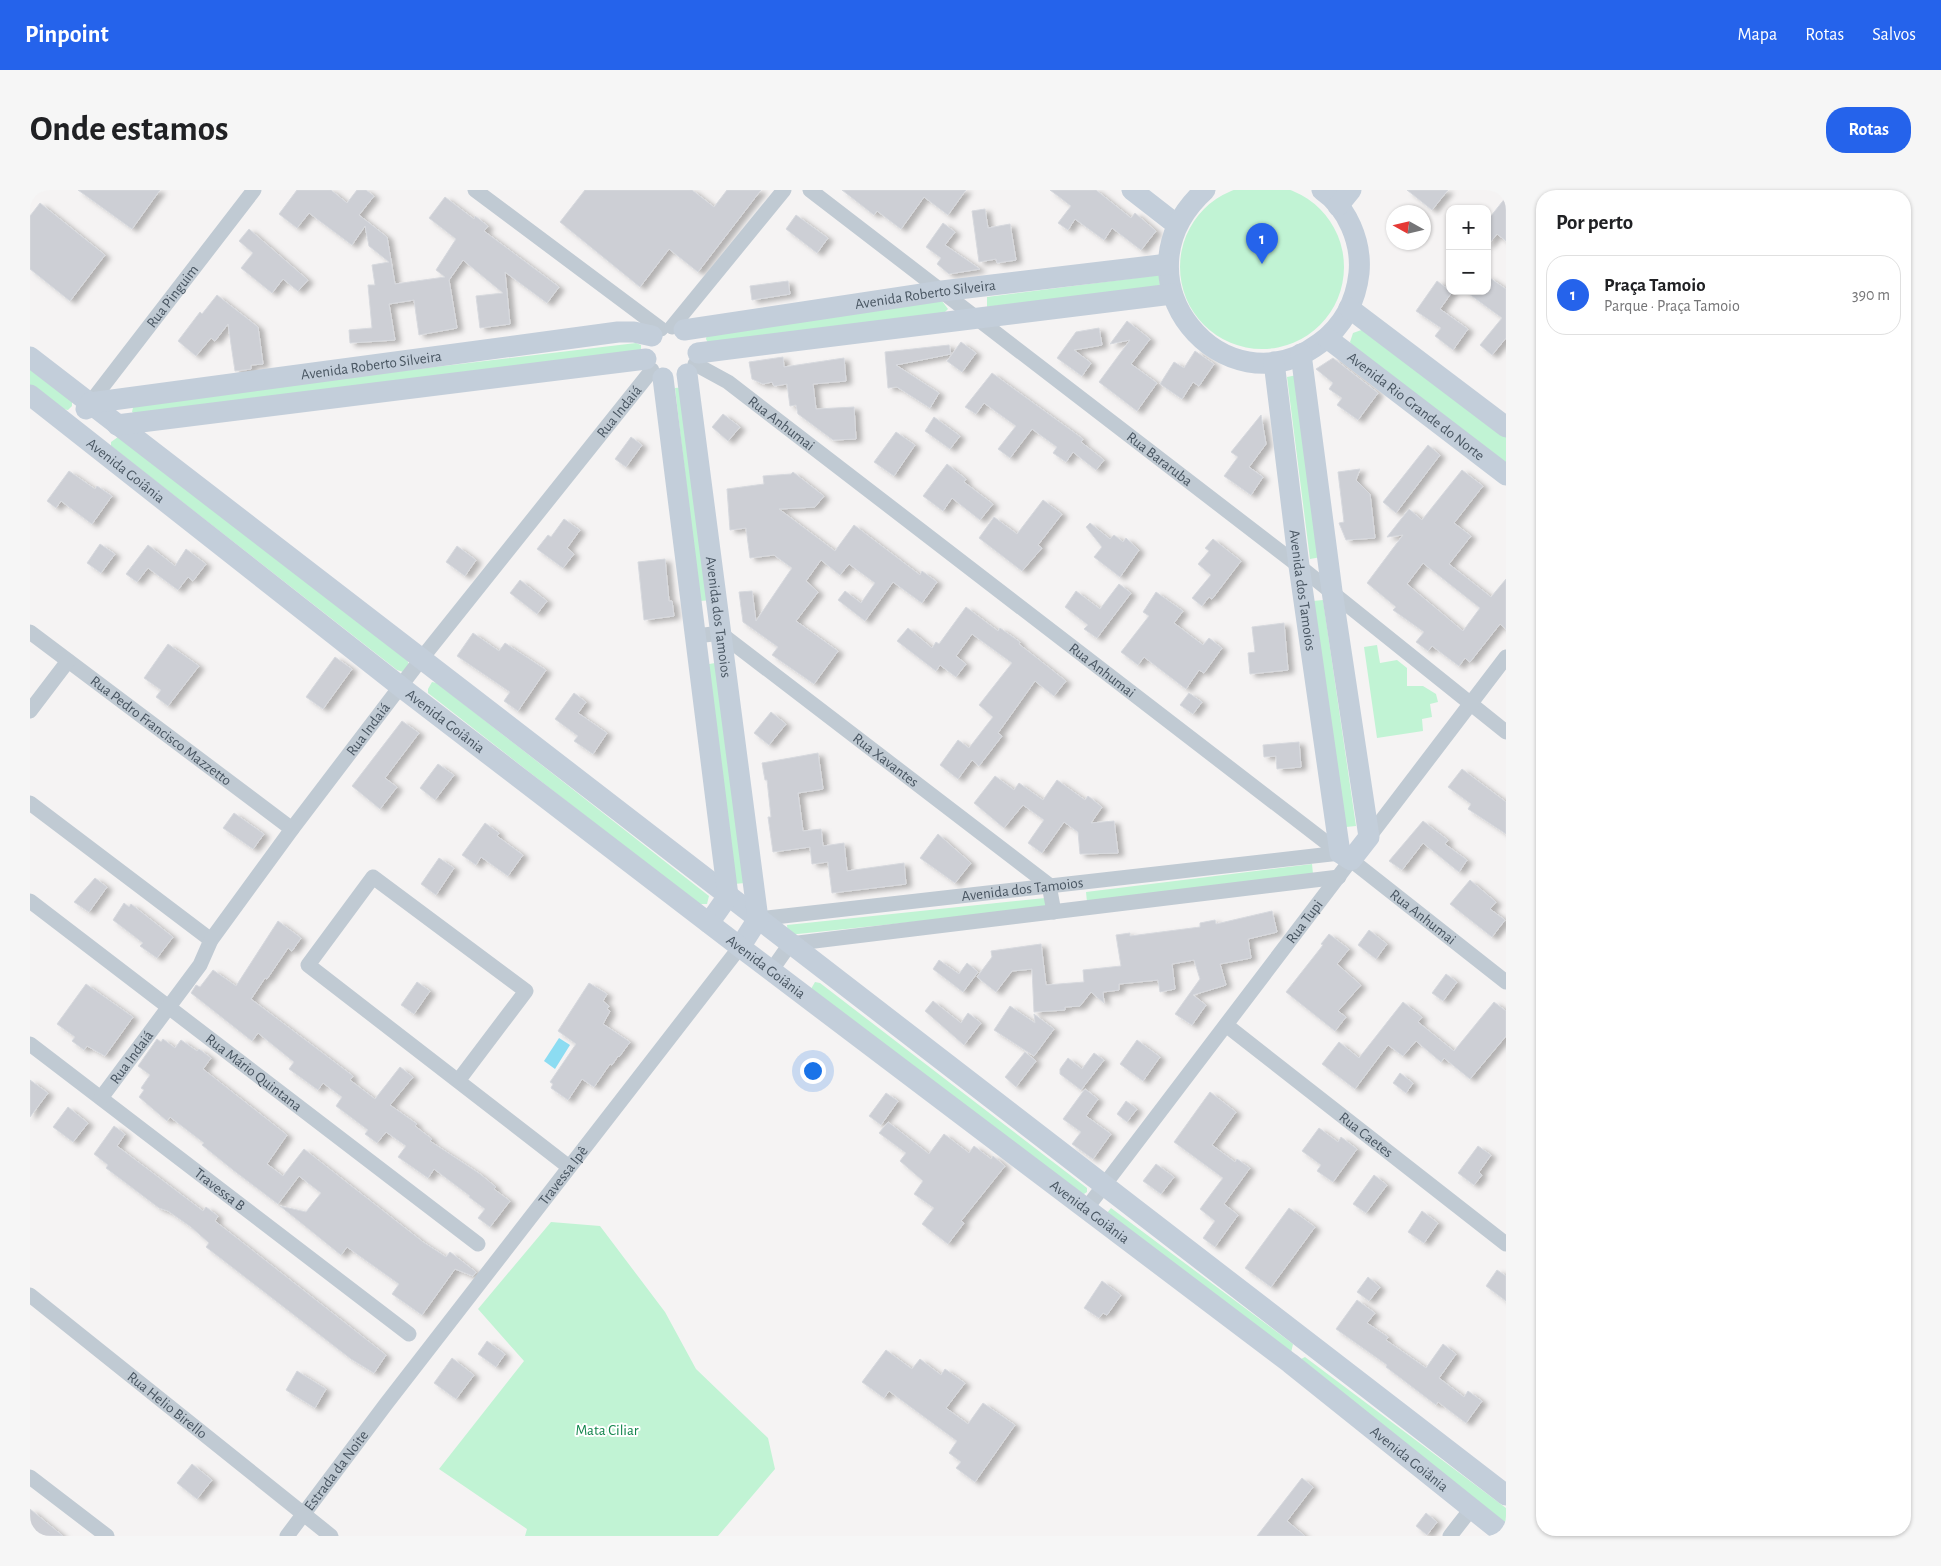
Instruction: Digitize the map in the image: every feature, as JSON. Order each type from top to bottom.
[{"type":"street","name":"Rua Pinguim","points":[[90,403],[254,190]]},
{"type":"street","points":[[475,190],[667,330],[694,340],[693,364],[676,379],[654,369],[646,346],[667,330],[784,190]]},
{"type":"street","name":"Rua Bararuba","points":[[810,190],[1332,591],[1506,732]]},
{"type":"street","points":[[1132,190],[1177,225]]},
{"type":"street","points":[[1206,190],[1194,200],[1177,225],[1169,251],[1168,264],[1172,294],[1181,314],[1194,332],[1211,346],[1230,356],[1252,362],[1274,362],[1301,354],[1327,338],[1336,329],[1350,308],[1358,282],[1358,255],[1345,198],[1322,190]]},
{"type":"street","name":"Avenida Roberto Silveira","points":[[90,403],[618,332],[667,330],[942,291],[1168,264]]},
{"type":"street","name":"Avenida Roberto Silveira","points":[[693,364],[976,318],[1172,294]]},
{"type":"street","points":[[1350,308],[1506,427]]},
{"type":"street","name":"Avenida Rio Grande do Norte","points":[[1327,338],[1506,475]]},
{"type":"street","name":"Avenida dos Tamoios","points":[[1301,354],[1332,591],[1369,837]]},
{"type":"street","name":"Avenida Goiânia","points":[[30,357],[1506,1495]]},
{"type":"street","name":"Avenida dos Tamoios","points":[[1274,362],[1299,566],[1343,863]]},
{"type":"street","name":"Avenida dos Tamoios","points":[[693,364],[720,633],[758,919],[1049,885],[1343,863]]},
{"type":"street","name":"Rua Anhumai","points":[[693,364],[728,382],[1343,863],[1506,982]]},
{"type":"street","name":"Avenida Roberto Silveira","points":[[117,425],[654,369]]},
{"type":"street","name":"Avenida dos Tamoios","points":[[654,369],[697,636],[728,896]]},
{"type":"street","name":"Rua Indaiá","points":[[101,1098],[200,965],[211,940],[292,829],[422,658],[654,369]]},
{"type":"street","name":"Avenida Goiânia","points":[[30,395],[401,687],[709,924],[1290,1363],[1506,1536]]},
{"type":"street","points":[[72,427],[90,403]]},
{"type":"street","points":[[98,448],[117,425]]},
{"type":"street","name":"Rua Pedro Francisco Mazzetto","points":[[30,632],[292,829]]},
{"type":"street","points":[[697,636],[720,633]]},
{"type":"street","name":"Rua Xavantes","points":[[720,633],[1049,885]]},
{"type":"street","name":"Rua Tupi","points":[[1086,1209],[1226,1025],[1343,863],[1369,837],[1506,657]]},
{"type":"street","points":[[30,711],[68,661]]},
{"type":"street","points":[[30,803],[211,940]]},
{"type":"street","name":"Avenida dos Tamoios","points":[[790,944],[1054,912],[1343,863]]},
{"type":"street","points":[[458,1081],[526,991],[373,877],[308,965],[458,1081],[570,1167]]},
{"type":"street","points":[[1049,885],[1054,912]]},
{"type":"street","points":[[709,924],[728,896]]},
{"type":"street","name":"Rua Mário Quintana","points":[[30,901],[478,1244]]},
{"type":"street","points":[[740,947],[758,919]]},
{"type":"street","points":[[771,971],[790,944]]},
{"type":"street","name":"Travessa Ipê","points":[[386,1404],[740,947]]},
{"type":"street","name":"Rua Caetes","points":[[1226,1025],[1506,1244]]},
{"type":"street","name":"Travessa B","points":[[30,1044],[409,1334]]},
{"type":"street","name":"Rua Helio Birello","points":[[30,1296],[331,1536]]},
{"type":"street","points":[[1290,1363],[1306,1342]]},
{"type":"street","name":"Estrada da Noite","points":[[287,1536],[386,1404]]},
{"type":"street","points":[[30,1477],[107,1536]]},
{"type":"street","points":[[1450,1536],[1471,1509]]},
{"type":"green space","points":[[1262,185],[1286,189],[1307,199],[1320,209],[1330,222],[1340,243],[1344,267],[1340,291],[1330,312],[1320,325],[1307,335],[1286,345],[1262,349],[1238,345],[1217,335],[1204,325],[1194,312],[1184,291],[1180,267],[1184,243],[1194,222],[1204,209],[1217,199],[1238,189]]},
{"type":"green space","points":[[1159,275],[1160,286],[987,307],[987,297]]},
{"type":"green space","points":[[942,301],[948,309],[944,313],[708,343],[706,339],[707,334]]},
{"type":"green space","points":[[1367,328],[1506,437],[1506,468],[1354,350],[1350,342],[1353,333]]},
{"type":"green space","points":[[636,343],[641,345],[641,351],[136,414],[132,412],[134,403]]},
{"type":"green space","points":[[30,368],[72,400],[72,406],[68,410],[62,409],[30,385]]},
{"type":"green space","points":[[1297,375],[1321,557],[1310,559],[1287,377]]},
{"type":"green space","points":[[687,387],[713,600],[700,601],[675,388]]},
{"type":"green space","points":[[118,437],[407,659],[409,665],[403,672],[397,670],[111,446],[111,442]]},
{"type":"green space","points":[[1323,600],[1356,826],[1346,827],[1313,601]]},
{"type":"green space","points":[[1377,645],[1380,663],[1397,660],[1407,668],[1407,686],[1423,686],[1436,694],[1438,702],[1430,704],[1432,717],[1422,719],[1423,731],[1377,738],[1364,647]]},
{"type":"green space","points":[[715,663],[745,883],[734,884],[704,665]]},
{"type":"green space","points":[[432,682],[437,683],[709,896],[707,904],[698,904],[428,693]]},
{"type":"green space","points":[[1312,864],[1313,874],[1087,902],[1086,892]]},
{"type":"green space","points":[[1045,898],[1046,908],[788,935],[787,925]]},
{"type":"green space","points":[[815,982],[820,983],[1087,1188],[1087,1192],[1081,1196],[811,989]]},
{"type":"green space","points":[[1111,1208],[1293,1344],[1291,1353],[1107,1213]]},
{"type":"green space","name":"Mata Ciliar","points":[[551,1222],[600,1226],[665,1312],[696,1369],[768,1438],[775,1469],[718,1536],[525,1536],[527,1529],[439,1469],[524,1361],[478,1309]]},
{"type":"green space","points":[[1305,1357],[1506,1508],[1506,1524],[1301,1359]]},
{"type":"water","points":[[559,1038],[570,1045],[555,1069],[544,1061]]},
{"type":"building","points":[[78,190],[160,190],[132,229]]},
{"type":"building","points":[[297,190],[331,190],[347,203],[357,190],[366,190],[374,196],[359,215],[387,237],[395,284],[445,277],[436,270],[456,239],[429,218],[445,197],[474,219],[475,216],[488,226],[484,231],[559,287],[547,303],[505,272],[510,324],[480,328],[476,296],[503,293],[463,260],[449,280],[457,328],[419,335],[414,300],[389,304],[395,340],[350,343],[349,330],[372,328],[368,285],[375,285],[372,265],[389,262],[369,246],[365,226],[352,245],[309,213],[297,228],[279,214]]},
{"type":"building","points":[[585,190],[692,190],[714,207],[727,190],[761,190],[698,272],[669,249],[640,287],[560,222]]},
{"type":"building","points":[[842,190],[966,190],[948,215],[924,197],[901,229],[877,211],[874,215]]},
{"type":"building","points":[[1050,190],[1096,190],[1131,218],[1135,213],[1156,231],[1141,250],[1112,228],[1104,240],[1075,219],[1068,230],[1058,223],[1071,206]]},
{"type":"building","points":[[1407,190],[1448,190],[1432,210],[1431,205],[1426,205]]},
{"type":"building","points":[[1506,197],[1506,241],[1497,234],[1491,241],[1491,216]]},
{"type":"building","points":[[40,203],[105,255],[70,301],[30,269],[30,216]]},
{"type":"building","points":[[985,209],[988,228],[1010,224],[1016,260],[997,263],[996,259],[979,262],[972,211]]},
{"type":"building","points":[[796,215],[828,238],[817,253],[786,229]]},
{"type":"building","points":[[943,223],[955,232],[945,245],[980,269],[949,274],[937,264],[941,258],[926,247]]},
{"type":"building","points":[[249,229],[308,280],[298,291],[283,279],[272,293],[241,268],[253,253],[239,241]]},
{"type":"building","points":[[1491,279],[1506,289],[1506,338],[1492,355],[1480,345],[1502,318],[1470,295],[1491,295]]},
{"type":"building","points":[[788,281],[790,294],[752,300],[750,286]]},
{"type":"building","points":[[1437,281],[1446,288],[1446,295],[1450,295],[1440,309],[1468,329],[1453,350],[1435,336],[1441,328],[1416,311]]},
{"type":"building","points":[[217,295],[258,327],[263,364],[251,365],[251,369],[235,371],[228,324],[215,341],[211,338],[196,356],[178,341],[200,312],[202,314]]},
{"type":"building","points":[[1127,321],[1150,339],[1131,364],[1157,383],[1137,411],[1099,382],[1130,340],[1110,344]]},
{"type":"building","points":[[1099,328],[1102,345],[1074,350],[1091,363],[1082,376],[1057,358],[1076,332]]},
{"type":"building","points":[[961,342],[976,353],[962,372],[947,361]]},
{"type":"building","points":[[949,345],[951,354],[896,365],[939,393],[930,408],[897,387],[888,388],[885,352]]},
{"type":"building","points":[[1195,351],[1214,364],[1199,386],[1193,382],[1182,399],[1160,384],[1174,362],[1184,368]]},
{"type":"building","points":[[783,357],[784,367],[844,358],[846,381],[813,384],[816,409],[854,407],[856,439],[833,440],[798,414],[796,405],[790,406],[787,384],[774,386],[772,382],[763,384],[752,379],[749,362]]},
{"type":"building","points":[[1333,358],[1378,393],[1358,420],[1337,405],[1342,398],[1329,389],[1333,383],[1316,369]]},
{"type":"building","points":[[992,373],[1083,439],[1081,442],[1104,460],[1096,470],[1073,452],[1066,462],[1053,453],[1057,447],[1032,429],[1010,458],[998,449],[1016,426],[984,403],[976,414],[965,407]]},
{"type":"building","points":[[723,414],[740,427],[728,441],[712,427]]},
{"type":"building","points":[[1261,415],[1266,444],[1249,467],[1263,477],[1251,495],[1224,476],[1238,457],[1231,452]]},
{"type":"building","points":[[934,417],[960,436],[950,449],[925,431]]},
{"type":"building","points":[[896,432],[915,445],[894,476],[874,462]]},
{"type":"building","points":[[631,437],[642,445],[626,467],[615,459]]},
{"type":"building","points":[[1428,445],[1440,455],[1396,513],[1383,502]]},
{"type":"building","points":[[947,464],[966,479],[964,482],[993,504],[980,520],[952,498],[943,511],[923,496]]},
{"type":"building","points":[[1360,469],[1356,480],[1370,494],[1375,538],[1346,540],[1339,523],[1344,522],[1338,472]]},
{"type":"building","points":[[1462,470],[1483,486],[1454,523],[1471,536],[1449,564],[1491,597],[1506,579],[1506,629],[1500,624],[1470,662],[1465,658],[1459,666],[1432,646],[1428,651],[1416,642],[1424,632],[1393,610],[1396,607],[1367,583],[1403,535],[1387,537],[1409,509],[1422,520]],"holes":[[[1423,563],[1480,608],[1463,631],[1407,584]]]},
{"type":"building","points":[[69,471],[95,489],[97,486],[112,496],[92,524],[61,501],[56,508],[47,501]]},
{"type":"building","points":[[793,472],[824,496],[815,507],[779,509],[835,551],[854,525],[920,575],[922,571],[937,582],[922,603],[893,582],[865,621],[838,600],[845,591],[861,603],[875,583],[849,564],[840,575],[821,560],[806,581],[818,592],[796,621],[838,651],[814,684],[772,655],[778,647],[743,622],[739,592],[752,591],[756,621],[792,568],[774,555],[750,558],[746,528],[730,530],[727,489],[764,484],[763,476],[791,474]]},
{"type":"building","points":[[1043,500],[1062,514],[1038,545],[1042,548],[1022,571],[979,538],[994,517],[1017,534]]},
{"type":"building","points":[[564,519],[580,530],[567,548],[574,554],[563,568],[537,549],[548,535],[551,537]]},
{"type":"building","points":[[1090,523],[1110,539],[1114,535],[1123,542],[1126,538],[1139,550],[1120,577],[1094,557],[1102,547],[1086,527]]},
{"type":"building","points":[[1213,539],[1241,561],[1212,599],[1209,597],[1202,606],[1192,598],[1211,575],[1198,564],[1209,551],[1205,548]]},
{"type":"building","points":[[100,544],[115,554],[101,573],[87,563]]},
{"type":"building","points":[[148,545],[175,566],[186,549],[206,564],[193,581],[188,577],[178,590],[148,568],[137,582],[126,574]]},
{"type":"building","points":[[457,546],[476,560],[465,576],[446,562]]},
{"type":"building","points":[[665,559],[669,601],[672,601],[674,616],[644,620],[638,562]]},
{"type":"building","points":[[520,580],[547,601],[537,614],[510,593]]},
{"type":"building","points":[[1119,584],[1131,593],[1097,638],[1084,629],[1088,625],[1065,607],[1076,591],[1100,609]]},
{"type":"building","points":[[1156,592],[1183,611],[1174,623],[1203,645],[1209,638],[1222,648],[1204,673],[1199,670],[1186,689],[1144,657],[1138,665],[1121,652],[1149,616],[1143,612]]},
{"type":"building","points":[[966,607],[998,631],[1000,628],[1020,642],[1019,644],[1066,681],[1054,696],[1035,681],[998,733],[1002,736],[979,766],[972,760],[958,779],[940,765],[958,740],[969,748],[993,717],[979,705],[1012,663],[972,634],[956,656],[966,664],[956,677],[940,665],[936,671],[897,641],[908,628],[932,648],[936,642],[939,644]]},
{"type":"building","points":[[1284,623],[1288,670],[1250,674],[1248,653],[1255,652],[1252,627]]},
{"type":"building","points":[[473,633],[499,651],[505,643],[546,670],[518,711],[504,701],[510,692],[457,656]]},
{"type":"building","points":[[168,644],[199,666],[168,706],[156,697],[161,690],[144,678]]},
{"type":"building","points":[[335,657],[352,669],[323,709],[306,697]]},
{"type":"building","points":[[574,693],[586,702],[578,713],[607,733],[593,754],[574,741],[578,736],[555,719]]},
{"type":"building","points":[[1189,693],[1202,702],[1193,714],[1180,705]]},
{"type":"building","points":[[771,712],[786,724],[769,745],[754,733]]},
{"type":"building","points":[[402,721],[419,733],[385,778],[397,787],[380,809],[352,786]]},
{"type":"building","points":[[1299,742],[1301,767],[1277,769],[1276,756],[1264,757],[1263,745]]},
{"type":"building","points":[[818,753],[823,789],[798,793],[803,831],[821,829],[823,846],[844,843],[847,871],[904,863],[906,884],[832,893],[828,862],[812,864],[810,847],[773,852],[768,817],[771,817],[767,780],[765,780],[762,763]]},
{"type":"building","points":[[438,764],[454,775],[435,800],[420,788]]},
{"type":"building","points":[[1462,769],[1506,802],[1506,834],[1468,809],[1471,804],[1448,787]]},
{"type":"building","points":[[995,776],[1014,790],[1019,783],[1043,800],[1057,780],[1085,800],[1088,796],[1102,807],[1091,823],[1114,821],[1118,853],[1080,854],[1078,832],[1064,822],[1042,853],[1028,843],[1044,820],[1023,805],[1004,828],[974,803]]},
{"type":"building","points":[[234,813],[264,834],[253,849],[223,828]]},
{"type":"building","points":[[1423,821],[1448,840],[1445,844],[1467,860],[1459,872],[1423,843],[1402,870],[1389,861]]},
{"type":"building","points":[[485,823],[499,833],[497,836],[523,855],[508,876],[481,857],[476,865],[462,855]]},
{"type":"building","points":[[938,834],[971,863],[955,883],[920,858]]},
{"type":"building","points":[[439,858],[454,868],[436,895],[421,884]]},
{"type":"building","points":[[95,878],[107,887],[89,912],[74,902]]},
{"type":"building","points":[[1470,880],[1496,902],[1490,909],[1505,920],[1492,937],[1450,904]]},
{"type":"building","points":[[124,903],[129,907],[131,904],[173,937],[157,958],[140,946],[143,943],[113,920]]},
{"type":"building","points":[[1272,911],[1277,932],[1248,939],[1251,958],[1220,964],[1226,985],[1193,995],[1206,1005],[1192,1025],[1175,1014],[1200,979],[1194,960],[1172,964],[1175,989],[1160,992],[1158,980],[1119,984],[1119,990],[1103,992],[1104,1003],[1091,992],[1080,1006],[1065,1007],[1065,1010],[1034,1012],[1032,969],[1012,971],[996,992],[977,977],[992,957],[991,951],[1041,944],[1046,985],[1084,982],[1083,970],[1121,966],[1116,935],[1130,933],[1130,936],[1200,927],[1200,923],[1215,920],[1216,924]]},
{"type":"building","points":[[278,921],[301,938],[292,951],[288,948],[251,999],[353,1076],[350,1080],[375,1099],[400,1067],[413,1077],[390,1105],[417,1124],[415,1126],[432,1139],[430,1141],[480,1174],[496,1187],[494,1189],[510,1201],[490,1227],[478,1218],[485,1209],[470,1196],[434,1169],[428,1178],[398,1157],[406,1146],[386,1132],[377,1143],[365,1134],[368,1130],[336,1106],[342,1097],[323,1083],[318,1090],[289,1069],[294,1062],[258,1033],[252,1041],[191,993],[196,985],[200,987],[213,970],[236,986]]},
{"type":"building","points":[[1369,930],[1387,944],[1376,959],[1358,945]]},
{"type":"building","points":[[1329,934],[1349,949],[1337,964],[1361,985],[1338,1011],[1346,1017],[1335,1031],[1286,992],[1323,945],[1321,944]]},
{"type":"building","points":[[939,960],[959,974],[967,963],[978,972],[963,992],[933,969]]},
{"type":"building","points":[[1446,974],[1457,982],[1443,1001],[1432,993]]},
{"type":"building","points":[[417,982],[430,991],[414,1014],[401,1005]]},
{"type":"building","points":[[589,983],[607,994],[603,1001],[609,1006],[607,1009],[610,1011],[603,1024],[630,1042],[612,1065],[610,1064],[594,1087],[582,1079],[568,1100],[551,1088],[553,1084],[550,1082],[576,1044],[558,1031]]},
{"type":"building","points":[[86,984],[133,1017],[105,1056],[87,1046],[84,1050],[72,1041],[75,1037],[57,1024]]},
{"type":"building","points":[[933,1001],[961,1023],[968,1013],[981,1023],[964,1045],[925,1011]]},
{"type":"building","points":[[1403,1002],[1422,1017],[1418,1022],[1454,1051],[1494,1002],[1506,1011],[1506,1036],[1470,1079],[1444,1058],[1441,1062],[1416,1041],[1403,1056],[1388,1045],[1355,1089],[1322,1064],[1339,1042],[1359,1058]]},
{"type":"building","points":[[1010,1006],[1035,1023],[1034,1014],[1054,1029],[1034,1056],[994,1030]]},
{"type":"building","points":[[157,1039],[161,1042],[163,1039],[175,1048],[181,1040],[197,1051],[199,1049],[211,1058],[203,1069],[287,1135],[267,1164],[283,1176],[304,1149],[423,1242],[446,1257],[450,1252],[476,1272],[473,1276],[455,1269],[422,1315],[392,1294],[399,1284],[347,1247],[341,1255],[280,1206],[306,1212],[321,1193],[299,1176],[278,1204],[202,1145],[204,1143],[170,1117],[167,1121],[139,1097],[144,1090],[141,1088],[150,1075],[138,1066]]},
{"type":"building","points":[[1137,1040],[1160,1057],[1143,1081],[1120,1064]]},
{"type":"building","points":[[1025,1052],[1036,1061],[1016,1087],[1005,1077]]},
{"type":"building","points":[[1094,1053],[1104,1060],[1081,1090],[1060,1074],[1060,1069],[1068,1058],[1082,1069]]},
{"type":"building","points":[[1400,1073],[1413,1083],[1406,1093],[1393,1083]]},
{"type":"building","points":[[30,1080],[48,1093],[30,1117]]},
{"type":"building","points":[[1085,1089],[1098,1099],[1086,1116],[1111,1134],[1093,1159],[1072,1144],[1081,1132],[1063,1119]]},
{"type":"building","points":[[1210,1092],[1236,1112],[1212,1145],[1235,1162],[1237,1159],[1250,1168],[1224,1204],[1238,1215],[1215,1247],[1203,1238],[1215,1221],[1200,1209],[1223,1178],[1174,1142]]},
{"type":"building","points":[[886,1093],[898,1101],[881,1125],[869,1116]]},
{"type":"building","points":[[1126,1101],[1137,1109],[1127,1122],[1117,1114]]},
{"type":"building","points":[[68,1107],[88,1123],[73,1142],[53,1127]]},
{"type":"building","points":[[888,1122],[929,1154],[944,1134],[969,1153],[974,1146],[991,1159],[993,1156],[1005,1166],[961,1221],[964,1223],[948,1244],[922,1224],[934,1208],[914,1194],[923,1181],[900,1161],[906,1153],[879,1133]]},
{"type":"building","points":[[114,1126],[125,1134],[117,1146],[203,1211],[206,1207],[218,1216],[215,1221],[386,1355],[374,1373],[351,1359],[206,1247],[209,1243],[191,1227],[168,1211],[159,1208],[106,1168],[108,1165],[94,1154]]},
{"type":"building","points":[[1319,1128],[1338,1142],[1341,1137],[1357,1149],[1333,1182],[1317,1171],[1321,1165],[1302,1151]]},
{"type":"building","points":[[1478,1146],[1491,1155],[1479,1172],[1482,1175],[1474,1185],[1458,1173]]},
{"type":"building","points":[[1156,1164],[1174,1177],[1161,1194],[1143,1181]]},
{"type":"building","points":[[1374,1175],[1387,1185],[1366,1213],[1353,1204]]},
{"type":"building","points":[[1289,1208],[1315,1227],[1271,1287],[1245,1268]]},
{"type":"building","points":[[1422,1211],[1438,1223],[1424,1243],[1408,1232]]},
{"type":"building","points":[[1497,1270],[1506,1276],[1506,1301],[1486,1286]]},
{"type":"building","points":[[1368,1277],[1380,1287],[1369,1301],[1357,1292]]},
{"type":"building","points":[[1102,1281],[1121,1295],[1107,1315],[1103,1313],[1099,1318],[1084,1308]]},
{"type":"building","points":[[1357,1300],[1375,1313],[1367,1323],[1388,1337],[1386,1340],[1426,1368],[1443,1344],[1456,1354],[1439,1378],[1464,1397],[1468,1391],[1482,1401],[1466,1423],[1438,1402],[1436,1405],[1386,1367],[1387,1365],[1336,1329]]},
{"type":"building","points":[[487,1341],[505,1354],[496,1367],[478,1354]]},
{"type":"building","points":[[886,1350],[912,1369],[920,1359],[941,1375],[945,1369],[965,1383],[946,1408],[968,1424],[983,1403],[1015,1425],[975,1482],[956,1468],[961,1462],[949,1453],[957,1441],[889,1391],[884,1398],[862,1382]]},
{"type":"building","points":[[452,1358],[474,1375],[456,1399],[434,1383]]},
{"type":"building","points":[[297,1371],[326,1389],[315,1408],[286,1390]]},
{"type":"building","points":[[192,1464],[212,1480],[197,1499],[177,1483]]},
{"type":"building","points":[[1302,1478],[1313,1487],[1287,1521],[1305,1536],[1257,1536]]},
{"type":"building","points":[[30,1509],[63,1536],[30,1536]]},
{"type":"building","points":[[1426,1513],[1437,1522],[1427,1535],[1416,1526]]},
{"type":"place","name":"Praça Tamoio","points":[[1262,264]]}]
